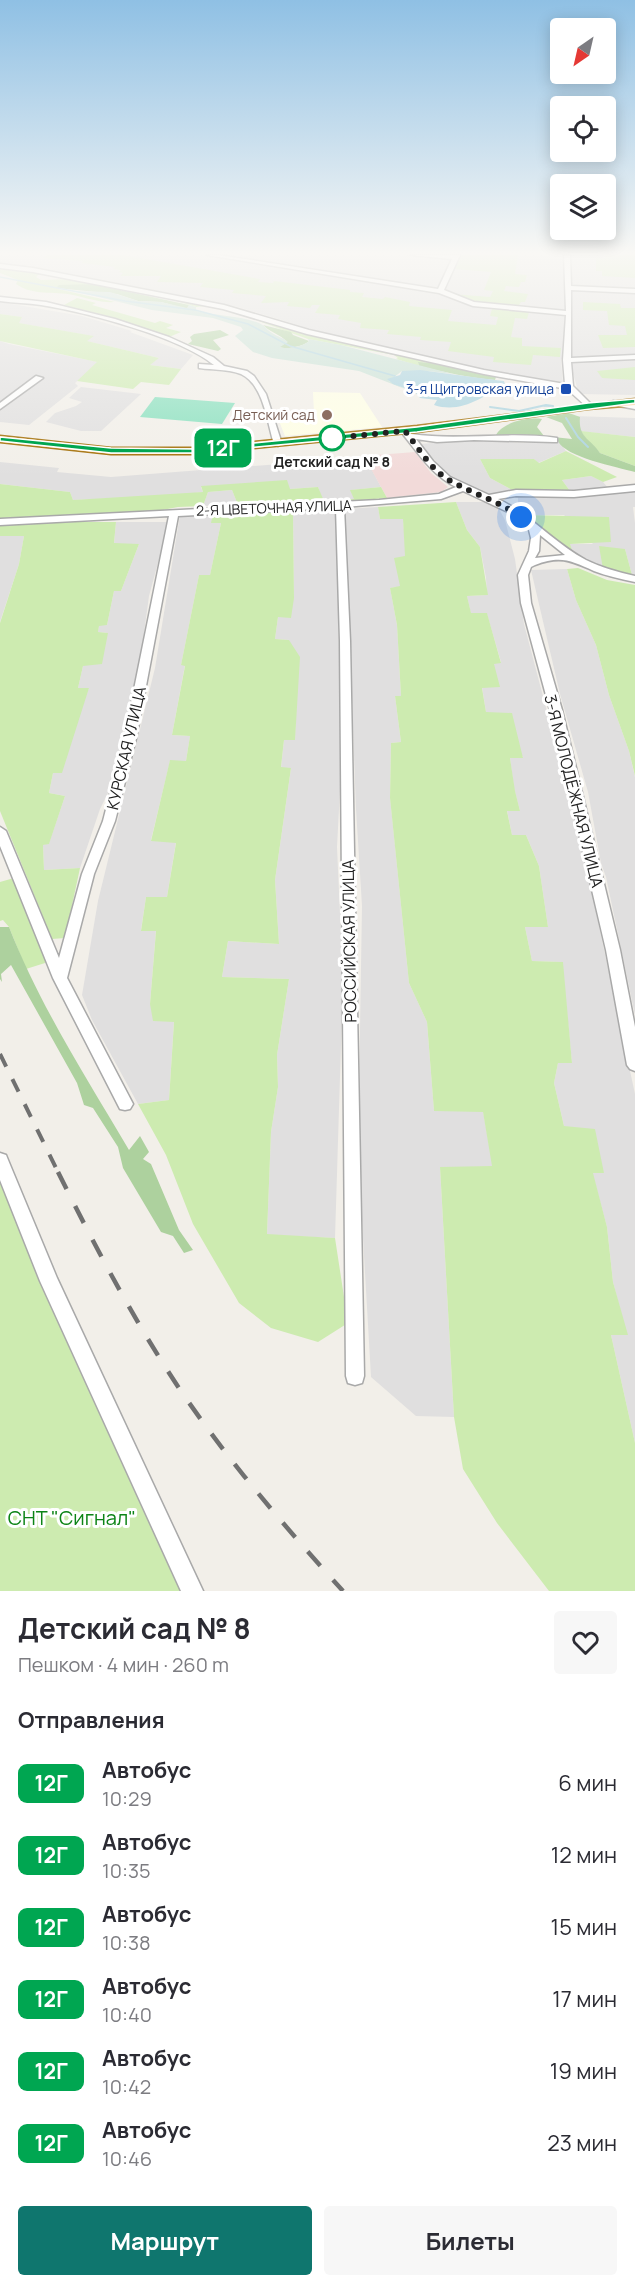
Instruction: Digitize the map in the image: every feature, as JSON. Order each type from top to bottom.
[{"type":"main road","points":[[0,439],[139,452],[193,451],[407,433],[588,406],[635,402]]},
{"type":"street","points":[[137,329],[206,354],[223,369]]},
{"type":"street","points":[[298,329],[484,372],[569,387]]},
{"type":"street","points":[[568,329],[567,377],[569,387],[588,406]]},
{"type":"street","points":[[567,360],[635,357]]},
{"type":"street","points":[[202,366],[247,374],[256,380],[278,444]]},
{"type":"street","points":[[0,407],[39,378]]},
{"type":"street","points":[[616,403],[635,407]]},
{"type":"street","points":[[470,423],[482,438]]},
{"type":"street","points":[[407,433],[437,440],[482,438],[554,440]]},
{"type":"street","points":[[407,433],[438,471],[449,480],[489,498],[532,525],[573,558],[595,569],[635,579]]},
{"type":"street","name":"2-Я ЦВЕТОЧНАЯ УЛИЦА","points":[[0,522],[340,506],[419,500],[441,496],[464,487]]},
{"type":"street","points":[[489,498],[516,493],[574,494],[635,488]]},
{"type":"street","name":"РОССИЙСКАЯ УЛИЦА","points":[[340,506],[345,641],[355,1376]]},
{"type":"street","name":"КУРСКАЯ УЛИЦА","points":[[60,978],[88,874],[109,822],[130,739],[174,513]]},
{"type":"street","points":[[525,566],[534,551],[536,538],[532,525]]},
{"type":"street","points":[[525,566],[535,560],[556,557],[573,558]]},
{"type":"street","name":"3-Я МОЛОДЁЖНАЯ УЛИЦА","points":[[525,566],[523,575],[526,603],[556,710],[613,950],[635,1065]]},
{"type":"street","points":[[0,831],[60,978],[125,1104]]},
{"type":"street","points":[[0,1160],[49,1281],[192,1591]]},
{"type":"shaded area","points":[[54,329],[126,329],[193,355],[181,369],[149,365],[159,358],[86,341],[93,336]]},
{"type":"shaded area","points":[[268,329],[288,342],[280,347],[283,348],[299,346],[307,343],[308,339],[341,345],[453,374],[402,371],[389,381],[405,389],[359,371],[272,358],[253,352],[235,336],[243,330]]},
{"type":"shaded area","points":[[312,329],[635,329],[635,355],[561,359],[563,384],[504,375]]},
{"type":"shaded area","points":[[0,341],[98,362],[75,383],[78,386],[29,425],[0,422]]},
{"type":"shaded area","points":[[635,357],[635,395],[579,394],[569,360]]},
{"type":"shaded area","points":[[81,387],[141,394],[101,431],[81,431],[46,422],[55,413],[82,402],[69,398]]},
{"type":"shaded area","name":"Детский сад","points":[[313,392],[360,393],[382,427],[285,436],[277,416],[282,413],[314,413]]},
{"type":"shaded area","points":[[573,416],[635,418],[635,437],[578,431]]},
{"type":"shaded area","points":[[477,439],[522,443],[559,441],[566,451],[538,463],[534,459],[480,459],[490,478],[514,491],[489,496],[451,478],[420,444]]},
{"type":"shaded area","points":[[415,452],[431,473],[448,487],[441,492],[387,498],[364,456]]},
{"type":"shaded area","points":[[345,459],[347,461],[366,459],[381,487],[351,490],[355,499],[323,501],[318,487],[290,489],[201,487],[203,492],[170,496],[73,500],[70,492],[0,484],[0,462],[59,468],[57,472],[111,477]]},
{"type":"shaded area","points":[[591,476],[603,482],[609,489],[570,491],[562,480]]},
{"type":"shaded area","points":[[232,490],[238,505],[203,506],[208,492]]},
{"type":"shaded area","points":[[635,490],[635,507],[633,507],[635,575],[632,575],[625,549],[603,569],[574,556],[569,544],[593,544],[564,515],[527,515],[518,509],[518,494]]},
{"type":"shaded area","points":[[456,502],[488,502],[499,509],[505,520],[515,559],[524,624],[579,833],[635,1094],[635,1443],[611,1335],[627,1335],[613,1282],[607,1227],[592,1172],[604,1173],[564,1126],[554,1083],[558,1063],[572,1063],[562,962],[532,961],[525,927],[548,927],[539,866],[526,835],[512,835],[507,810],[520,811],[510,758],[523,757],[486,712],[482,687],[493,663],[501,662],[487,614],[471,614],[467,596],[487,595],[486,578],[480,547],[467,530]]},
{"type":"shaded area","points":[[378,507],[380,519],[403,518],[406,556],[400,587],[390,588],[397,625],[401,696],[395,696],[401,742],[391,743],[390,797],[409,983],[427,1022],[434,1111],[483,1111],[493,1167],[440,1167],[454,1417],[416,1416],[371,1377],[358,1151],[362,906],[356,809],[345,509]]},
{"type":"shaded area","points":[[334,508],[342,559],[338,598],[341,771],[337,847],[343,981],[335,1238],[267,1235],[271,1132],[278,1087],[277,1055],[289,979],[222,977],[228,941],[279,944],[275,880],[291,768],[281,768],[284,740],[295,740],[296,703],[289,640],[275,639],[278,617],[294,598],[293,510]]},
{"type":"shaded area","points":[[213,514],[212,523],[221,523],[210,575],[199,575],[181,665],[185,665],[172,735],[190,736],[186,761],[170,761],[151,840],[176,842],[167,897],[146,897],[141,930],[156,930],[150,1004],[174,1021],[169,1100],[138,1104],[92,1020],[82,995],[98,901],[155,668],[180,515]]},
{"type":"shaded area","points":[[116,522],[169,522],[149,596],[140,663],[123,730],[114,781],[100,809],[80,868],[44,870],[43,845],[49,843],[65,796],[49,793],[53,773],[89,688],[78,688],[83,666],[108,633],[98,632],[99,625],[107,625],[114,591],[121,591],[139,544],[114,544]]},
{"type":"shaded area","points":[[0,536],[24,536],[19,564],[0,622]]},
{"type":"shaded area","points":[[567,569],[576,600],[596,645],[635,777],[635,1015],[606,877],[601,863],[588,792],[560,694],[531,570]]},
{"type":"green space","points":[[0,329],[55,329],[94,336],[87,341],[159,358],[150,365],[181,369],[169,385],[141,382],[133,389],[77,381],[97,362],[0,341]]},
{"type":"green space","points":[[144,329],[171,329],[181,332],[169,337]]},
{"type":"green space","points":[[281,329],[293,329],[436,363],[418,362],[419,366],[396,359],[398,358],[394,355],[308,339]]},
{"type":"green space","points":[[378,329],[513,329],[511,337],[522,338],[522,346],[561,348],[560,357],[533,355],[531,365],[493,362],[494,357],[448,351],[451,342],[420,340],[421,337],[387,334],[389,330]]},
{"type":"green space","points":[[626,329],[635,329],[635,347],[603,348],[598,335],[627,335]]},
{"type":"green space","points":[[220,330],[229,335],[213,340],[221,349],[218,351],[188,344],[192,341],[190,337],[194,334]]},
{"type":"green space","points":[[269,330],[291,332],[309,341],[295,347],[279,347],[287,342]]},
{"type":"green space","points":[[418,362],[436,363],[496,377],[495,380],[476,378],[419,366]]},
{"type":"green space","points":[[635,367],[635,380],[602,378],[597,371]]},
{"type":"green space","points":[[155,397],[235,403],[222,424],[140,417]]},
{"type":"green space","points":[[569,413],[580,417],[583,434],[600,453],[635,466],[635,472],[581,457],[570,452],[558,441],[505,438],[496,435],[499,430],[510,424],[523,420],[542,419],[537,427],[544,436],[572,439],[562,423],[546,417]]},
{"type":"green space","points":[[581,431],[635,437],[635,466],[600,453]]},
{"type":"green space","points":[[566,451],[617,477],[603,482],[591,476],[562,480],[569,492],[514,491],[490,478],[480,459],[534,459],[539,463]]},
{"type":"green space","points":[[287,480],[290,489],[318,487],[324,501],[354,499],[350,490],[381,487],[387,498],[324,503],[238,505],[232,490],[208,492],[203,506],[178,507],[152,512],[0,519],[0,484],[70,492],[73,500],[203,492],[201,486]]},
{"type":"green space","points":[[456,502],[467,530],[480,547],[488,595],[467,596],[471,613],[487,613],[501,663],[494,664],[500,687],[482,688],[486,712],[512,713],[523,758],[510,758],[520,811],[507,811],[512,835],[526,835],[539,866],[548,927],[525,927],[532,961],[563,962],[572,1063],[558,1063],[554,1083],[564,1126],[595,1129],[604,1173],[593,1173],[607,1227],[613,1282],[628,1335],[611,1335],[635,1443],[635,1591],[549,1591],[497,1523],[463,1469],[454,1417],[440,1167],[492,1166],[483,1112],[434,1111],[427,1022],[409,983],[390,798],[391,743],[401,742],[395,696],[401,696],[397,625],[390,588],[400,586],[394,558],[405,556],[403,519],[380,519],[378,507]]},
{"type":"green space","points":[[293,510],[294,598],[291,618],[278,617],[275,639],[289,640],[300,657],[295,740],[284,740],[281,767],[291,768],[275,880],[279,944],[228,941],[222,977],[289,979],[277,1055],[278,1087],[271,1132],[267,1234],[335,1238],[348,1323],[318,1342],[271,1328],[239,1303],[193,1224],[166,1155],[138,1104],[169,1100],[174,1022],[153,1021],[150,1004],[156,931],[141,931],[146,897],[167,897],[176,843],[151,841],[170,760],[186,761],[190,736],[172,735],[185,666],[181,665],[199,575],[210,575],[221,523],[211,523],[213,514]]},
{"type":"green space","points":[[527,515],[609,517],[611,542],[570,544],[574,556]]},
{"type":"green space","points":[[116,522],[114,543],[139,544],[121,591],[114,591],[107,625],[99,626],[98,632],[108,633],[102,664],[83,666],[78,688],[89,688],[62,773],[53,773],[49,793],[65,796],[49,844],[43,845],[44,870],[80,868],[65,938],[52,939],[0,811],[0,623],[19,564],[24,536],[0,536],[0,524]]},
{"type":"green space","points":[[599,546],[625,549],[632,575],[603,569]]},
{"type":"green space","points":[[578,568],[607,580],[635,585],[635,776],[629,751],[609,695],[596,645],[576,600],[567,569]]},
{"type":"green space","points":[[14,878],[45,958],[45,963],[26,969],[9,927],[3,920],[0,921],[0,882]]},
{"type":"green space","points":[[0,927],[9,927],[49,1013],[129,1150],[140,1136],[149,1152],[143,1159],[151,1164],[179,1230],[193,1250],[184,1253],[173,1236],[161,1232],[123,1168],[118,1147],[93,1108],[84,1105],[77,1083],[11,965],[1,974],[2,982],[0,979]]},
{"type":"green space","name":"СНТ \"Сигнал\"","points":[[0,1174],[187,1591],[0,1591]]},
{"type":"water","points":[[420,370],[504,381],[505,384],[471,403],[444,407],[434,405],[437,400],[420,398],[415,392],[393,384],[387,379],[400,375],[402,371]]},
{"type":"waterway","points":[[258,329],[290,346],[395,376]]},
{"type":"waterway","points":[[490,407],[519,411],[546,405],[553,406]]},
{"type":"waterway","points":[[544,406],[550,406]]},
{"type":"waterway","points":[[566,418],[578,437],[588,447]]},
{"type":"railway","points":[[0,1054],[58,1173]]},
{"type":"railway","points":[[58,1173],[117,1285],[183,1394],[260,1495],[343,1591]]},
{"type":"bus line","name":"12Г","points":[[0,439],[111,451],[193,451],[476,423],[588,406],[635,402]]},
{"type":"place","name":"3-я Щигровская улица","points":[[566,389]]},
{"type":"place","name":"Детский сад","points":[[327,415]]},
{"type":"place","name":"Детский сад № 8","points":[[332,438]]},
{"type":"route","points":[[332,438],[405,431],[438,471],[449,480],[489,498],[521,517]]}]
